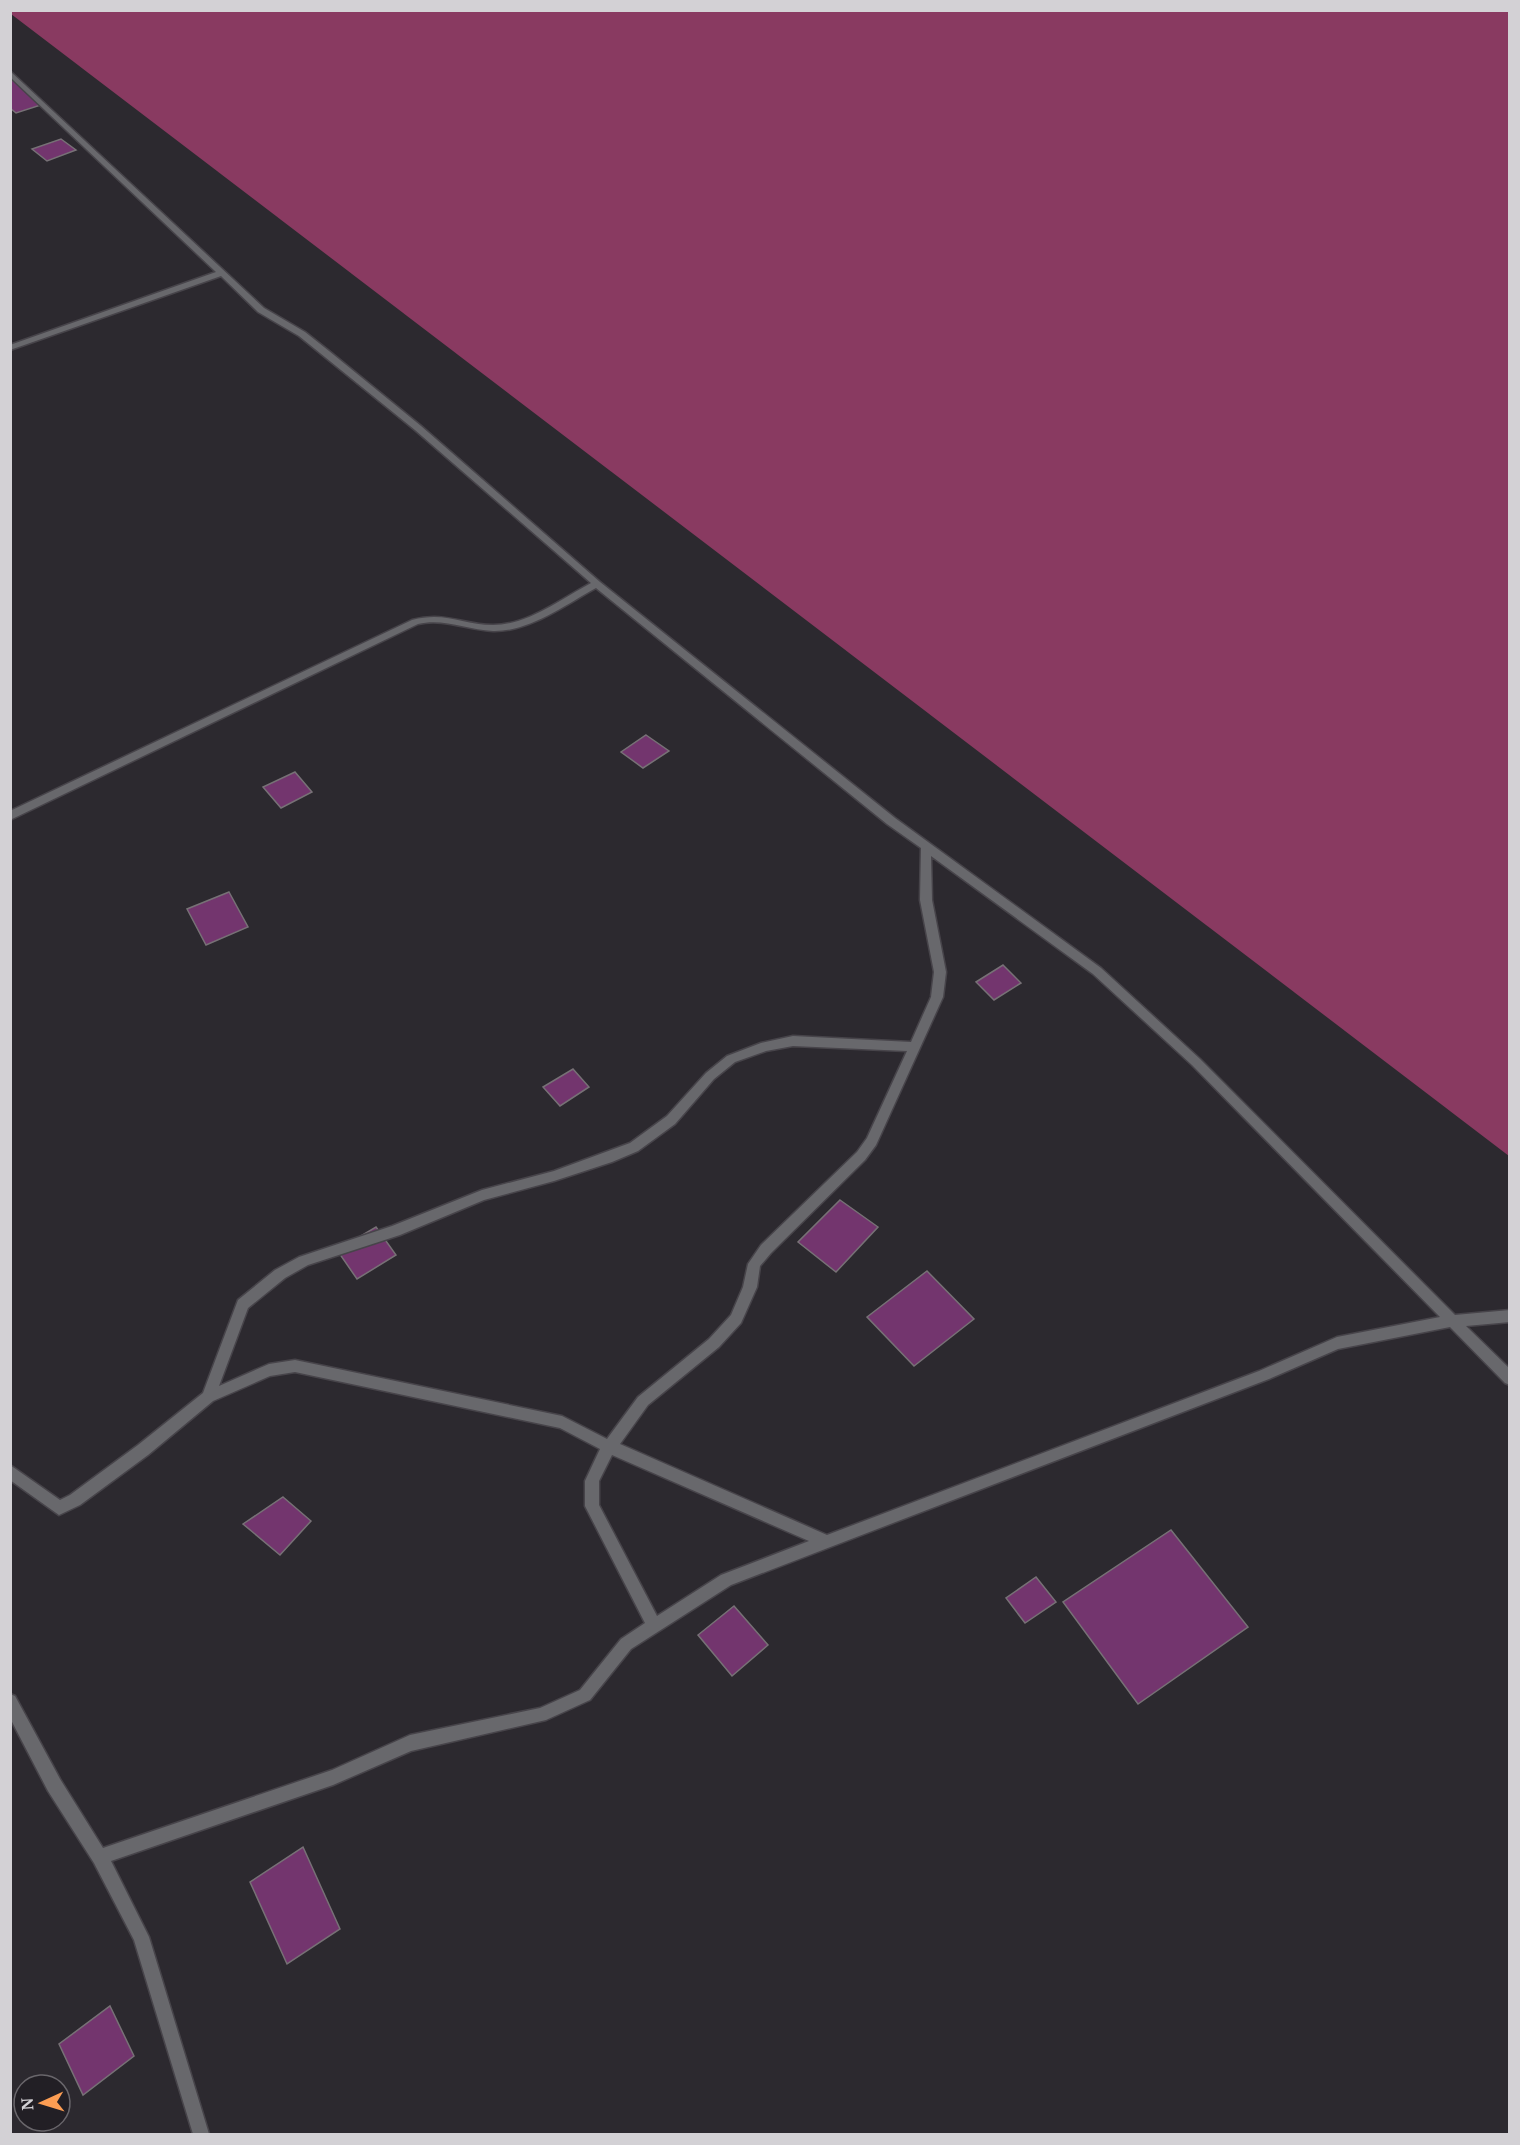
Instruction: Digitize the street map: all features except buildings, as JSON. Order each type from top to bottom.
[{"type":"street","points":[[10,73],[261,310],[310,340],[418,428],[597,584],[926,846],[1097,971],[1196,1062],[1509,1380]]},
{"type":"street","points":[[10,348],[222,273]]},
{"type":"street","points":[[10,816],[415,622],[439,617],[492,628],[506,627],[520,623],[597,584]]},
{"type":"street","points":[[654,1625],[592,1506],[592,1481],[610,1447],[643,1401],[714,1343],[736,1319],[750,1287],[754,1264],[766,1249],[861,1156],[872,1140],[937,997],[940,972],[926,900],[926,846]]},
{"type":"street","points":[[208,1397],[243,1304],[280,1274],[304,1261],[395,1231],[482,1195],[554,1176],[634,1147],[671,1120],[710,1076],[730,1059],[765,1046],[794,1041],[915,1047]]},
{"type":"street","points":[[100,1857],[333,1777],[410,1743],[541,1715],[585,1695],[626,1644],[726,1580],[1264,1375],[1336,1343],[1452,1321],[1509,1316]]},
{"type":"street","points":[[10,1471],[59,1508],[75,1500],[135,1456],[208,1397],[269,1370],[295,1366],[562,1422],[610,1447],[827,1542]]},
{"type":"street","points":[[10,1701],[54,1785],[100,1857],[141,1937],[201,2134]]},
{"type":"shaded area","points":[[10,11],[1509,11],[1509,1156],[11,14]]}]
